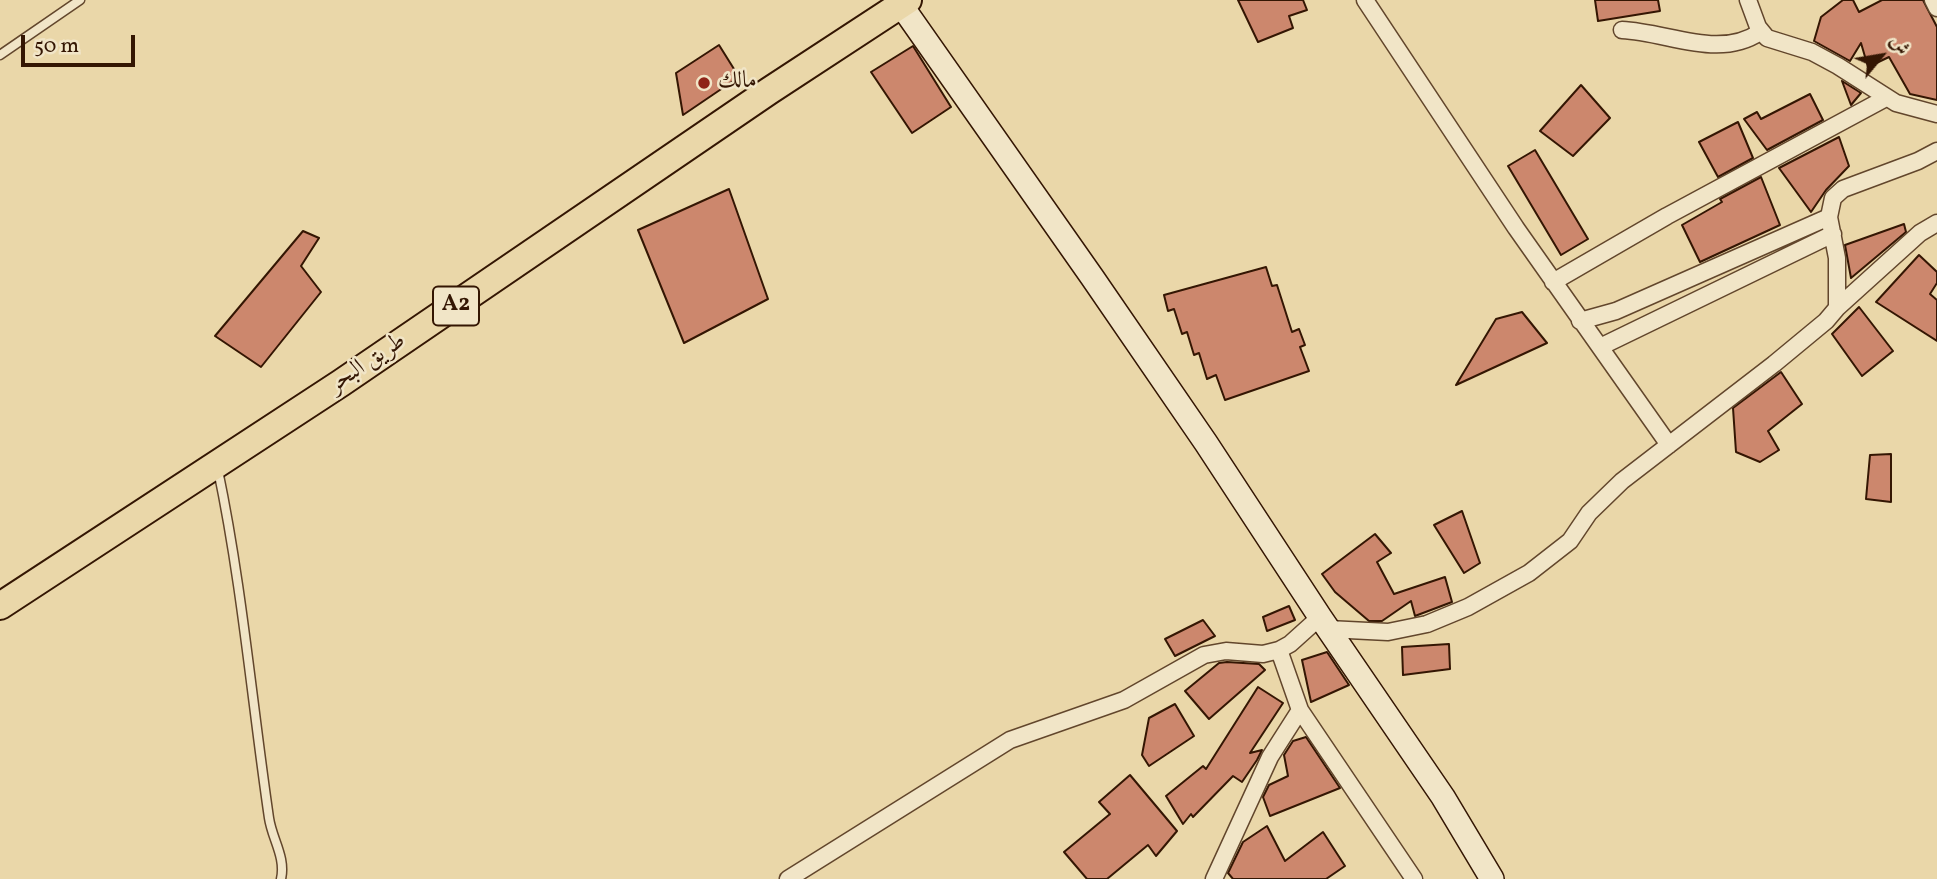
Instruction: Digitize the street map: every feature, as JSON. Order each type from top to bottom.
[{"type":"main road","name":"طريق البحر","points":[[0,606],[490,283],[769,91],[904,3]]},
{"type":"street","points":[[1365,0],[1553,282],[1670,445]]},
{"type":"street","points":[[1748,0],[1760,32],[1771,39],[1800,48],[1838,66],[1886,98],[1912,109],[1937,114]]},
{"type":"street","points":[[1933,0],[1937,8]]},
{"type":"street","points":[[904,3],[1142,349],[1324,623],[1444,797],[1492,879]]},
{"type":"street","points":[[1622,30],[1726,45],[1748,40],[1760,32]]},
{"type":"street","points":[[1553,282],[1667,216],[1886,98]]},
{"type":"street","points":[[1837,307],[1837,258],[1829,217],[1831,201],[1843,189],[1918,161],[1937,151]]},
{"type":"street","points":[[1580,321],[1616,311],[1829,217]]},
{"type":"street","points":[[788,879],[1010,740],[1124,700],[1203,655],[1226,651],[1263,654],[1279,650],[1324,623],[1372,632],[1405,630],[1448,615],[1510,584],[1560,551],[1598,503],[1622,481],[1774,364],[1826,321],[1837,307],[1920,233],[1937,223]]},
{"type":"street","points":[[1600,347],[1833,234]]},
{"type":"street","points":[[1279,650],[1300,709],[1414,879]]},
{"type":"street","points":[[1214,879],[1269,757],[1300,709]]},
{"type":"lane","points":[[0,55],[80,0]]},
{"type":"lane","points":[[217,464],[240,589],[269,818],[283,863],[281,879]]},
{"type":"building","points":[[1238,0],[1303,0],[1307,10],[1289,16],[1293,28],[1258,42]]},
{"type":"building","points":[[1595,0],[1658,0],[1660,11],[1598,21]]},
{"type":"building","points":[[1843,0],[1853,0],[1859,12],[1882,0],[1923,0],[1937,27],[1937,100],[1910,94],[1889,57],[1868,67],[1861,43],[1850,61],[1814,41],[1821,17]]},
{"type":"building","name":"مالك","points":[[719,45],[739,77],[683,115],[676,73]]},
{"type":"building","points":[[913,46],[951,107],[912,133],[871,72]]},
{"type":"building","points":[[1842,81],[1861,93],[1851,105]]},
{"type":"building","points":[[1581,85],[1610,118],[1573,156],[1540,131]]},
{"type":"building","points":[[1810,94],[1823,120],[1767,150],[1744,119],[1757,112],[1761,119]]},
{"type":"building","points":[[1738,122],[1753,158],[1718,177],[1699,142]]},
{"type":"building","points":[[1839,137],[1849,166],[1826,190],[1811,212],[1779,168]]},
{"type":"building","points":[[1535,150],[1588,239],[1561,255],[1508,166]]},
{"type":"building","points":[[1761,177],[1780,225],[1700,262],[1682,225],[1722,202],[1720,199]]},
{"type":"building","points":[[729,189],[768,299],[684,343],[638,230]]},
{"type":"building","points":[[1904,224],[1906,232],[1851,278],[1845,245]]},
{"type":"building","points":[[303,231],[319,238],[301,266],[321,292],[261,367],[215,336]]},
{"type":"building","points":[[1919,255],[1937,272],[1937,283],[1930,294],[1937,300],[1937,341],[1876,302]]},
{"type":"building","points":[[1266,267],[1272,286],[1277,285],[1292,332],[1299,329],[1305,345],[1300,347],[1309,371],[1225,400],[1216,375],[1207,379],[1199,353],[1194,355],[1187,332],[1182,334],[1174,309],[1168,311],[1164,295]]},
{"type":"building","points":[[1859,307],[1893,351],[1862,376],[1832,334]]},
{"type":"building","points":[[1522,312],[1547,343],[1456,385],[1496,319]]},
{"type":"building","points":[[1781,372],[1802,404],[1768,431],[1779,450],[1760,462],[1736,452],[1733,408]]},
{"type":"building","points":[[1891,454],[1891,502],[1866,499],[1870,455]]},
{"type":"building","points":[[1462,511],[1480,563],[1464,573],[1434,525]]},
{"type":"building","points":[[1375,534],[1391,553],[1377,562],[1394,594],[1445,577],[1452,602],[1415,616],[1411,601],[1382,621],[1369,621],[1335,592],[1322,574]]},
{"type":"building","points":[[1289,606],[1295,620],[1267,631],[1263,617]]},
{"type":"building","points":[[1203,620],[1215,636],[1175,656],[1165,639]]},
{"type":"building","points":[[1449,644],[1450,669],[1403,675],[1402,647]]},
{"type":"building","points":[[1327,652],[1349,685],[1311,702],[1302,660]]},
{"type":"building","points":[[1219,663],[1259,664],[1265,670],[1209,719],[1185,691]]},
{"type":"building","points":[[1258,687],[1283,703],[1250,753],[1262,750],[1257,760],[1242,782],[1233,776],[1183,824],[1166,796],[1203,766],[1206,769]]},
{"type":"building","points":[[1175,704],[1194,736],[1149,766],[1142,755],[1149,718]]},
{"type":"building","points":[[1306,737],[1340,788],[1270,816],[1263,797],[1269,785],[1288,776],[1284,755],[1293,741]]},
{"type":"building","points":[[1130,775],[1177,831],[1156,856],[1148,845],[1107,879],[1087,879],[1064,852],[1110,814],[1099,802]]},
{"type":"building","points":[[1267,826],[1285,861],[1323,832],[1345,866],[1326,879],[1233,879],[1228,873],[1243,842]]},
{"type":"place","name":"مالك","points":[[704,83]]}]
